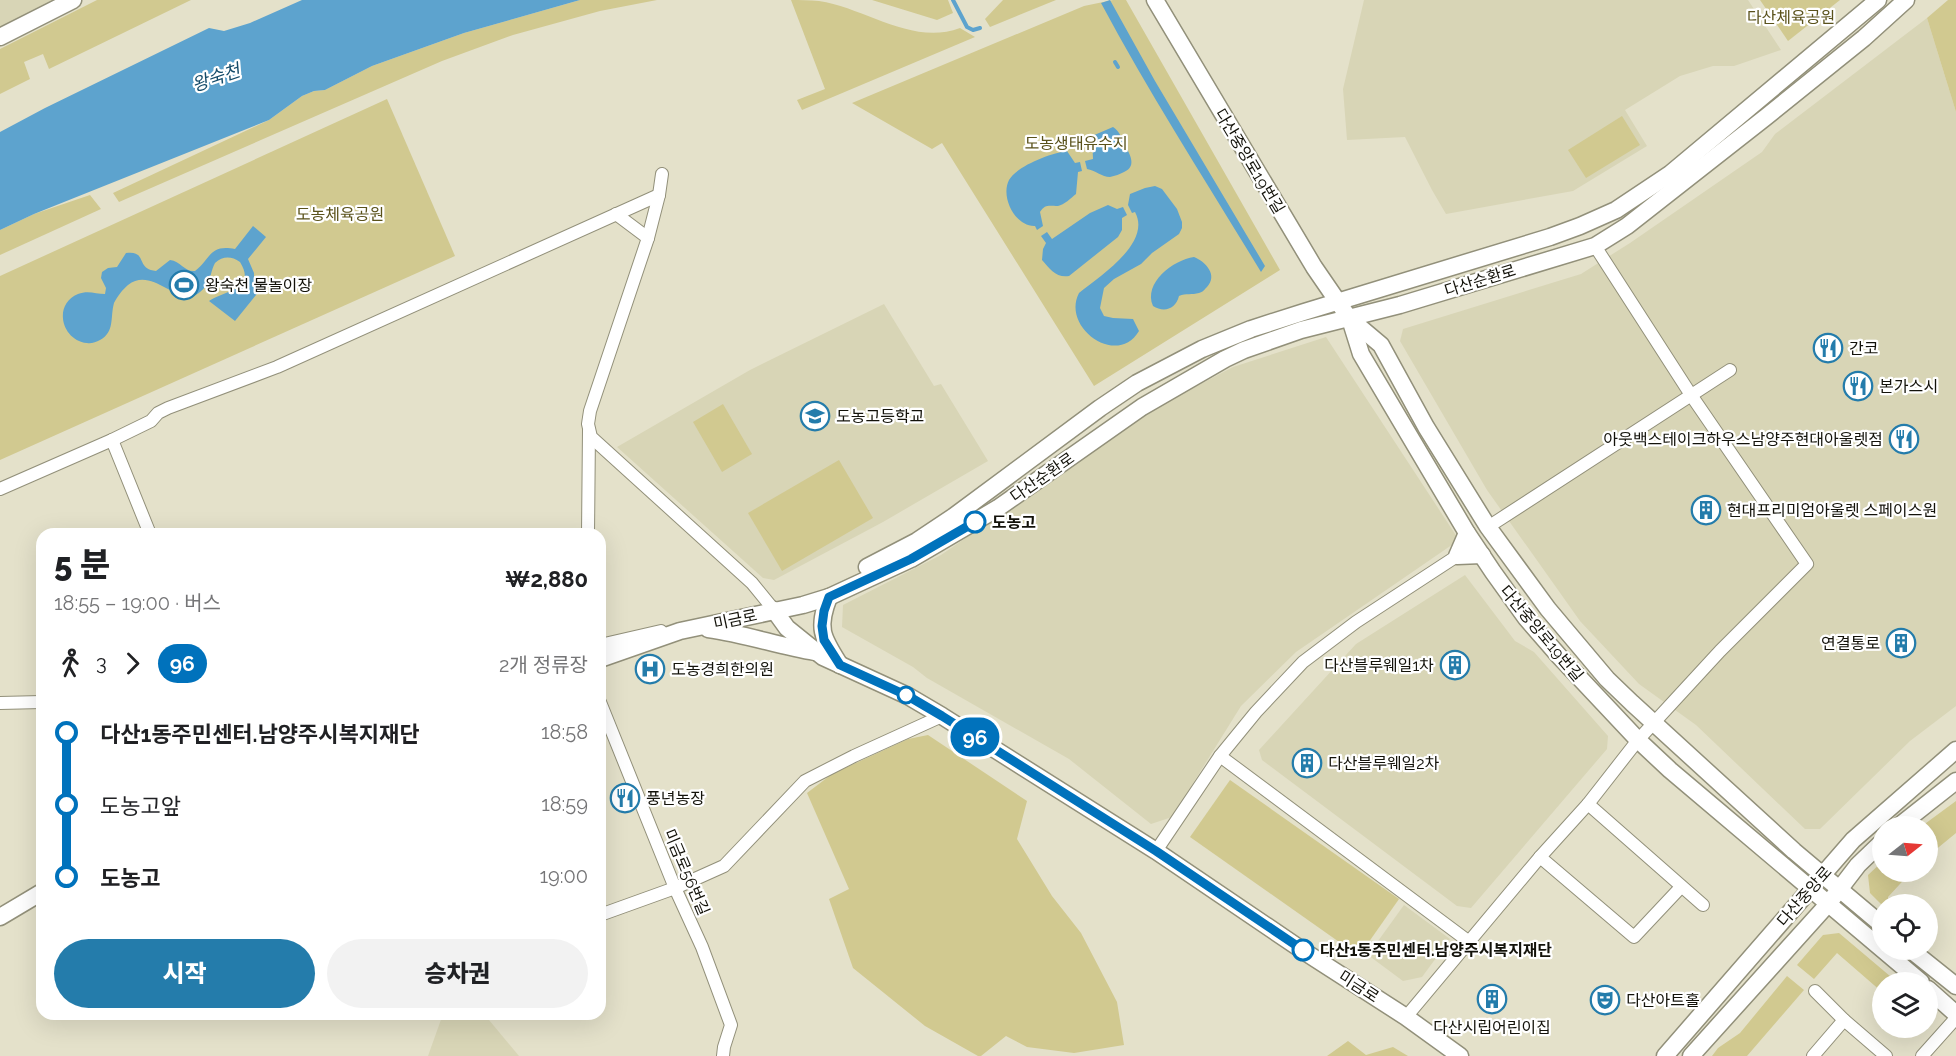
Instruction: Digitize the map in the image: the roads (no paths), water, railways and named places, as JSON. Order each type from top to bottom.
[{"type":"street","points":[[0,37],[73,0]]},
{"type":"street","name":"다산중앙로19번길","points":[[1155,0],[1285,221],[1349,318],[1360,354],[1467,533],[1526,618],[1558,656],[1638,740],[1909,972]]},
{"type":"street","name":"다산순환로","points":[[774,610],[881,561],[917,541],[987,494],[1100,408],[1173,363],[1202,349],[1251,329],[1550,237],[1616,210],[1670,174],[1878,0]]},
{"type":"street","name":"다산순환로","points":[[774,610],[829,597],[911,559],[998,508],[1142,407],[1225,359],[1268,341],[1400,305],[1595,246],[1627,226],[1766,117],[1906,0]]},
{"type":"street","points":[[588,528],[590,411],[648,238],[662,174]]},
{"type":"street","points":[[0,489],[112,440],[151,421],[158,413],[168,408],[277,367],[659,195]]},
{"type":"street","points":[[616,214],[648,238]]},
{"type":"street","points":[[1406,1017],[1468,941],[1588,804],[1638,740],[1720,651],[1806,564],[1691,395],[1595,246]]},
{"type":"street","name":"다산중앙로19번길","points":[[1349,318],[1381,345],[1426,427],[1488,528],[1519,573],[1607,679],[1822,875],[1872,916]]},
{"type":"street","points":[[1488,528],[1730,370]]},
{"type":"street","points":[[589,428],[591,437],[752,583],[774,610]]},
{"type":"street","points":[[112,440],[148,528]]},
{"type":"street","points":[[1457,556],[1467,533]]},
{"type":"street","points":[[1156,851],[1220,756],[1256,712],[1303,662],[1356,622],[1457,556],[1482,555]]},
{"type":"street","points":[[829,597],[822,626],[824,640],[840,665]]},
{"type":"street","name":"미금로","points":[[606,657],[688,629],[774,610],[787,628],[816,652],[908,696],[942,716],[1156,851],[1406,1017],[1460,1056]]},
{"type":"street","points":[[606,644],[656,632],[688,629],[733,632],[785,647],[816,652]]},
{"type":"street","points":[[0,703],[36,702]]},
{"type":"street","points":[[606,913],[675,888],[724,866],[806,781],[854,756],[942,716]]},
{"type":"street","name":"미금로56번길","points":[[606,717],[675,888],[702,947],[730,1025],[723,1056]]},
{"type":"street","name":"다산중앙로","points":[[1665,1056],[1853,840],[1956,750]]},
{"type":"street","points":[[1220,756],[1468,941]]},
{"type":"street","points":[[1911,816],[1956,781]]},
{"type":"street","points":[[1588,804],[1703,905]]},
{"type":"street","name":"다산중앙로","points":[[1691,1056],[1828,904],[1858,865],[1872,852]]},
{"type":"street","points":[[1540,857],[1635,937],[1681,887]]},
{"type":"street","points":[[0,917],[36,896]]},
{"type":"street","points":[[1924,960],[1956,986]]},
{"type":"street","points":[[1815,991],[1844,1020],[1886,1056]]},
{"type":"street","points":[[1922,1056],[1956,1016],[1938,999]]},
{"type":"street","points":[[1813,1056],[1844,1020]]},
{"type":"water","name":"왕숙천","points":[[302,0],[580,0],[464,33],[372,66],[325,90],[314,91],[302,96],[269,120],[34,214],[0,230],[0,132],[209,28],[224,31],[250,23]]},
{"type":"water","points":[[1110,0],[1155,81],[1265,266],[1261,272],[1159,105],[1101,3]]},
{"type":"water","points":[[1113,127],[1121,136],[1130,155],[1131,166],[1110,177],[1087,169],[1085,161],[1093,159],[1092,136]]},
{"type":"water","points":[[1067,151],[1075,163],[1080,162],[1082,171],[1078,172],[1076,194],[1058,206],[1044,208],[1040,212],[1043,226],[1037,230],[1035,226],[1028,225],[1016,217],[1008,203],[1009,180],[1019,170],[1035,161]]},
{"type":"water","points":[[1155,186],[1162,189],[1177,209],[1182,228],[1179,234],[1152,253],[1141,264],[1114,279],[1104,288],[1100,308],[1104,316],[1133,319],[1139,331],[1129,341],[1118,345],[1106,344],[1094,339],[1084,330],[1078,318],[1076,306],[1079,293],[1110,268],[1130,247],[1138,224],[1135,212],[1132,213],[1128,205],[1130,194]]},
{"type":"water","points":[[1108,205],[1117,209],[1123,207],[1127,215],[1122,218],[1122,230],[1118,237],[1069,276],[1060,276],[1054,272],[1042,260],[1046,243],[1041,236],[1047,232],[1052,239],[1090,213]]},
{"type":"water","name":"왕숙천 물놀이장","points":[[253,226],[266,237],[248,259],[254,273],[254,287],[260,290],[235,321],[209,301],[237,288],[245,278],[240,262],[227,258],[215,263],[207,284],[198,293],[189,296],[149,281],[138,280],[128,285],[114,303],[108,333],[94,343],[78,340],[66,329],[63,321],[65,305],[70,299],[85,292],[105,294],[106,288],[101,278],[102,272],[108,268],[117,267],[126,253],[137,254],[150,270],[156,271],[170,260],[188,270],[195,271],[215,251],[226,248],[235,249]]},
{"type":"water","points":[[1194,257],[1209,269],[1211,278],[1207,287],[1200,293],[1179,296],[1172,307],[1161,309],[1153,306],[1151,297],[1156,281],[1169,268]]},
{"type":"waterway","points":[[953,0],[967,27],[973,30],[980,28]]},
{"type":"waterway","points":[[1115,62],[1118,67]]},
{"type":"place","name":"왕숙천 물놀이장","points":[[184,285]]},
{"type":"place","name":"간코","points":[[1828,348]]},
{"type":"place","name":"본가스시","points":[[1858,386]]},
{"type":"place","name":"도농고등학교","points":[[815,416]]},
{"type":"place","name":"아웃백스테이크하우스남양주현대아울렛점","points":[[1904,439]]},
{"type":"place","name":"현대프리미엄아울렛 스페이스원","points":[[1706,510]]},
{"type":"place","name":"도농고","points":[[975,522]]},
{"type":"place","name":"연결통로","points":[[1901,643]]},
{"type":"place","name":"다산블루웨일1차","points":[[1455,665]]},
{"type":"place","name":"도농경희한의원","points":[[650,669]]},
{"type":"place","name":"다산블루웨일2차","points":[[1307,763]]},
{"type":"place","name":"풍년농장","points":[[625,798]]},
{"type":"place","name":"다산1동주민센터.남양주시복지재단","points":[[1303,950]]},
{"type":"place","name":"다산시립어린이집","points":[[1492,999]]},
{"type":"place","name":"다산아트홀","points":[[1605,1000]]},
{"type":"park label","name":"다산체육공원","points":[[1791,17]]},
{"type":"park label","name":"도농생태유수지","points":[[1076,143]]},
{"type":"park label","name":"도농체육공원","points":[[340,214]]}]
